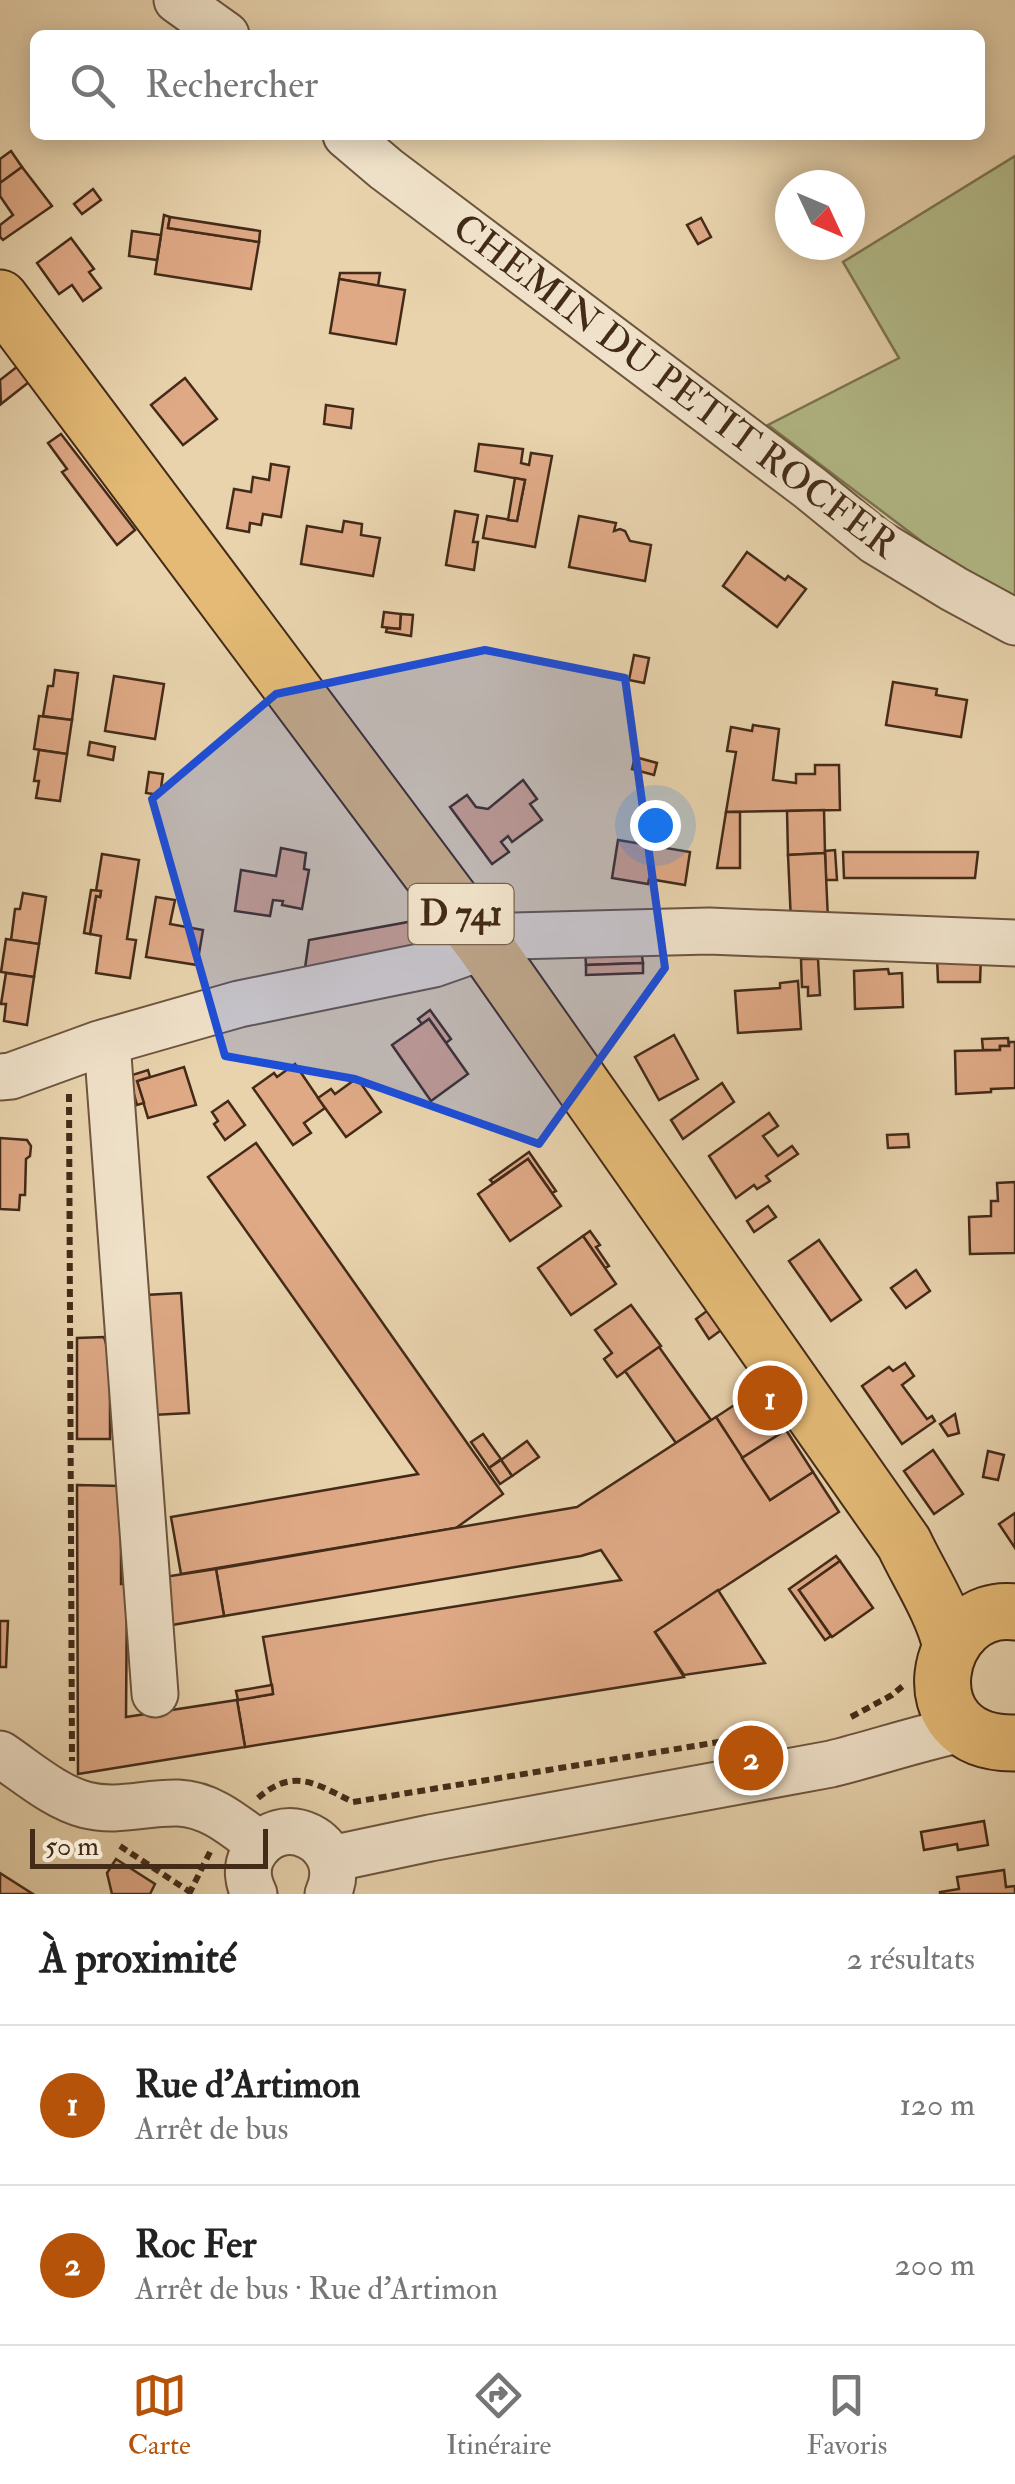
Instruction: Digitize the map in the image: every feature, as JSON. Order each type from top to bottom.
[{"type":"main road","name":"D 741","points":[[0,298],[485,946],[904,1543],[938,1608],[934,1669]]},
{"type":"main road","name":"D 741","points":[[904,1543],[957,1592],[1004,1613]]},
{"type":"main road","points":[[1001,1740],[948,1709],[934,1669],[964,1629],[984,1616],[1004,1613]]},
{"type":"street","points":[[177,0],[219,30]]},
{"type":"street","name":"CHEMIN DU PETIT ROCFER","points":[[352,140],[875,541],[1015,622]]},
{"type":"street","points":[[5,1077],[239,1004],[434,964],[514,936],[709,931],[1015,943]]},
{"type":"street","points":[[88,1048],[155,1694]]},
{"type":"street","points":[[832,1764],[918,1710],[934,1669]]},
{"type":"street","points":[[0,1754],[63,1796],[85,1805],[124,1809],[177,1803],[213,1812],[246,1834],[308,1834],[322,1844],[329,1877],[430,1838],[832,1764],[922,1737],[1001,1740]]},
{"type":"street","points":[[246,1834],[248,1883],[254,1894]]},
{"type":"path","points":[[72,1761],[88,1048]]},
{"type":"path","points":[[848,1718],[934,1669]]},
{"type":"path","points":[[107,1808],[110,1839],[189,1893],[214,1847],[246,1834],[250,1805],[275,1783],[295,1780],[321,1786],[353,1802],[740,1739]]},
{"type":"highlighted area","points":[[485,650],[625,678],[665,968],[539,1144],[355,1079],[225,1056],[152,799],[276,694]]},
{"type":"green space","points":[[1015,156],[1015,597],[945,559],[768,425],[899,358],[843,262],[865,260],[865,248]]},
{"type":"building","points":[[11,151],[22,167],[0,183],[0,159]]},
{"type":"building","points":[[22,167],[52,206],[3,240],[0,225],[13,215],[0,196],[0,183]]},
{"type":"building","points":[[93,189],[101,200],[82,214],[74,204]]},
{"type":"building","points":[[164,215],[170,217],[168,228],[259,242],[251,289],[155,274]]},
{"type":"building","points":[[170,217],[260,231],[259,242],[168,228]]},
{"type":"building","points":[[701,218],[711,237],[698,244],[687,225]]},
{"type":"building","points":[[132,231],[161,235],[157,260],[129,256]]},
{"type":"building","points":[[71,238],[94,269],[89,272],[101,288],[83,301],[72,285],[59,294],[37,263]]},
{"type":"building","points":[[340,273],[380,273],[378,286],[339,279]]},
{"type":"building","points":[[339,279],[405,290],[396,344],[330,333]]},
{"type":"building","points":[[18,366],[29,382],[1,404],[0,380]]},
{"type":"building","points":[[185,378],[217,419],[183,445],[151,405]]},
{"type":"building","points":[[326,405],[353,409],[351,428],[324,424]]},
{"type":"building","points":[[61,434],[135,530],[117,545],[62,472],[67,469],[48,443]]},
{"type":"building","points":[[479,444],[523,449],[521,463],[529,465],[531,453],[552,456],[535,547],[483,538],[487,516],[517,521],[525,480],[475,471]]},
{"type":"building","points":[[271,464],[289,467],[281,517],[263,514],[261,525],[250,523],[249,532],[227,528],[234,489],[251,492],[253,477],[269,480]]},
{"type":"building","points":[[515,478],[525,480],[517,521],[508,520]]},
{"type":"building","points":[[455,511],[478,515],[473,542],[478,542],[474,570],[446,565]]},
{"type":"building","points":[[579,516],[616,523],[614,531],[620,529],[630,541],[651,545],[645,581],[569,567]]},
{"type":"building","points":[[344,521],[362,524],[361,535],[380,538],[373,576],[301,564],[307,526],[342,532]]},
{"type":"building","points":[[747,552],[785,580],[788,576],[806,589],[777,627],[723,586]]},
{"type":"building","points":[[384,612],[401,614],[400,629],[382,627]]},
{"type":"building","points":[[401,614],[413,615],[411,636],[386,632],[387,628],[400,629]]},
{"type":"building","points":[[634,655],[649,658],[644,683],[629,680]]},
{"type":"building","points":[[55,670],[78,673],[72,720],[43,716]]},
{"type":"building","points":[[114,676],[164,684],[155,739],[105,731]]},
{"type":"building","points":[[893,682],[937,689],[936,695],[967,700],[961,737],[886,725]]},
{"type":"building","points":[[39,716],[72,720],[67,754],[34,749]]},
{"type":"building","points":[[753,725],[779,729],[773,780],[796,783],[796,774],[815,774],[815,765],[839,765],[840,810],[726,812],[736,752],[727,751],[731,727],[752,731]]},
{"type":"building","points":[[90,742],[115,747],[113,760],[88,755]]},
{"type":"building","points":[[39,750],[67,754],[60,801],[36,798],[39,781],[34,781]]},
{"type":"building","points":[[635,757],[657,763],[654,775],[632,769]]},
{"type":"building","points":[[149,772],[163,774],[160,795],[146,793]]},
{"type":"building","points":[[523,780],[537,799],[530,804],[542,820],[512,842],[508,836],[501,842],[509,852],[492,864],[450,807],[467,795],[476,807],[488,809]]},
{"type":"building","points":[[824,810],[825,853],[788,855],[787,811]]},
{"type":"building","points":[[726,812],[740,812],[740,868],[717,868]]},
{"type":"building","points":[[618,840],[690,852],[685,885],[612,878]]},
{"type":"building","points":[[281,848],[306,853],[304,869],[309,870],[302,909],[273,900],[270,916],[235,911],[241,870],[276,876]]},
{"type":"building","points":[[835,850],[837,880],[826,880],[825,851]]},
{"type":"building","points":[[843,852],[978,852],[975,878],[844,878]]},
{"type":"building","points":[[825,853],[828,920],[791,922],[788,855]]},
{"type":"building","points":[[102,854],[139,860],[127,939],[136,940],[130,978],[96,973],[101,936],[90,934],[96,896],[100,897],[101,891],[96,891]]},
{"type":"building","points":[[91,890],[101,891],[100,897],[96,896],[90,934],[84,933]]},
{"type":"building","points":[[23,893],[46,897],[39,944],[11,940],[15,909],[20,909]]},
{"type":"building","points":[[156,897],[175,900],[170,924],[203,930],[197,965],[146,957]]},
{"type":"building","points":[[419,920],[421,928],[435,926],[448,944],[304,975],[309,940]]},
{"type":"building","points":[[6,939],[39,944],[34,977],[1,972]]},
{"type":"building","points":[[641,949],[643,963],[586,965],[585,951]]},
{"type":"building","points":[[937,957],[981,957],[980,982],[938,982]]},
{"type":"building","points":[[801,959],[818,959],[820,995],[808,996],[808,987],[802,987]]},
{"type":"building","points":[[643,963],[643,973],[586,975],[586,965]]},
{"type":"building","points":[[888,969],[889,974],[902,973],[903,1007],[855,1009],[854,971]]},
{"type":"building","points":[[6,973],[34,977],[27,1025],[4,1021],[6,1004],[1,1004]]},
{"type":"building","points":[[798,981],[801,1029],[738,1033],[735,991],[780,988],[780,983]]},
{"type":"building","points":[[430,1010],[451,1039],[446,1043],[429,1019],[422,1024],[418,1019]]},
{"type":"building","points":[[429,1019],[468,1074],[431,1101],[392,1045]]},
{"type":"building","points":[[674,1035],[698,1079],[659,1100],[635,1057]]},
{"type":"building","points":[[1008,1038],[1009,1046],[983,1050],[982,1039]]},
{"type":"building","points":[[1015,1042],[1015,1088],[956,1094],[955,1051],[1000,1050]]},
{"type":"building","points":[[295,1064],[325,1108],[304,1123],[311,1133],[293,1145],[253,1088]]},
{"type":"building","points":[[184,1067],[196,1105],[148,1118],[137,1081]]},
{"type":"building","points":[[148,1070],[150,1077],[137,1081],[144,1103],[137,1105],[129,1076]]},
{"type":"building","points":[[357,1078],[381,1112],[346,1137],[318,1098],[331,1089],[335,1094]]},
{"type":"building","points":[[722,1083],[734,1102],[683,1139],[671,1120]]},
{"type":"building","points":[[228,1101],[245,1125],[225,1140],[214,1124],[218,1121],[212,1112]]},
{"type":"building","points":[[769,1113],[778,1126],[763,1136],[778,1156],[792,1146],[798,1154],[766,1176],[770,1181],[757,1189],[754,1185],[736,1198],[709,1156]]},
{"type":"building","points":[[908,1134],[909,1147],[888,1148],[887,1135]]},
{"type":"building","points":[[0,1138],[27,1140],[31,1146],[26,1159],[25,1195],[20,1195],[19,1210],[0,1209]]},
{"type":"building","points":[[256,1143],[503,1494],[456,1528],[181,1574],[171,1517],[418,1474],[208,1177]]},
{"type":"building","points":[[529,1152],[556,1191],[552,1193],[528,1159],[493,1183],[490,1180]]},
{"type":"building","points":[[528,1159],[561,1206],[510,1241],[478,1194]]},
{"type":"building","points":[[1015,1182],[1015,1253],[970,1254],[969,1217],[991,1216],[991,1201],[998,1201],[997,1183]]},
{"type":"building","points":[[768,1206],[776,1217],[754,1232],[747,1221]]},
{"type":"building","points":[[590,1231],[609,1266],[605,1268],[583,1236]]},
{"type":"building","points":[[583,1236],[616,1284],[571,1315],[538,1268]]},
{"type":"building","points":[[819,1240],[861,1300],[831,1321],[789,1261]]},
{"type":"building","points":[[916,1270],[930,1291],[906,1308],[891,1288]]},
{"type":"building","points":[[181,1293],[189,1413],[153,1415],[145,1295]]},
{"type":"building","points":[[631,1305],[661,1346],[617,1377],[604,1359],[612,1353],[595,1330]]},
{"type":"building","points":[[711,1308],[724,1328],[709,1339],[696,1319]]},
{"type":"building","points":[[104,1337],[110,1357],[110,1439],[77,1439],[77,1338]]},
{"type":"building","points":[[659,1347],[711,1420],[676,1443],[625,1371]]},
{"type":"building","points":[[905,1363],[914,1376],[902,1385],[927,1419],[932,1416],[935,1421],[902,1444],[862,1386],[889,1367],[893,1371]]},
{"type":"building","points":[[759,1389],[786,1430],[742,1458],[716,1417]]},
{"type":"building","points":[[955,1414],[959,1433],[948,1436],[940,1424]]},
{"type":"building","points":[[716,1417],[770,1500],[813,1472],[839,1512],[655,1632],[684,1677],[245,1747],[237,1700],[273,1694],[263,1637],[621,1580],[601,1550],[224,1616],[216,1569],[577,1507]]},
{"type":"building","points":[[786,1430],[813,1472],[770,1500],[742,1458]]},
{"type":"building","points":[[483,1434],[501,1459],[489,1468],[471,1442]]},
{"type":"building","points":[[527,1441],[539,1457],[512,1476],[501,1460]]},
{"type":"building","points":[[933,1450],[963,1494],[934,1514],[904,1471]]},
{"type":"building","points":[[988,1451],[1004,1455],[998,1480],[983,1477]]},
{"type":"building","points":[[501,1460],[512,1476],[500,1484],[489,1468]]},
{"type":"building","points":[[77,1485],[121,1486],[121,1584],[127,1584],[126,1717],[237,1700],[245,1747],[78,1774]]},
{"type":"building","points":[[1015,1513],[1015,1548],[999,1524]]},
{"type":"building","points":[[836,1556],[840,1561],[799,1590],[831,1636],[825,1640],[789,1589]]},
{"type":"building","points":[[840,1561],[873,1608],[832,1637],[799,1590]]},
{"type":"building","points":[[216,1569],[224,1616],[172,1625],[164,1577]]},
{"type":"building","points":[[718,1590],[765,1663],[684,1675],[655,1632]]},
{"type":"building","points":[[0,1621],[8,1621],[6,1667],[0,1667]]},
{"type":"building","points":[[272,1685],[273,1694],[238,1700],[236,1691]]},
{"type":"building","points":[[984,1821],[988,1845],[958,1850],[957,1844],[924,1850],[921,1832]]},
{"type":"building","points":[[116,1859],[155,1884],[150,1894],[112,1894],[107,1873]]},
{"type":"building","points":[[1004,1870],[1006,1887],[1015,1886],[1015,1894],[940,1894],[959,1889],[957,1877]]},
{"type":"building","points":[[0,1873],[33,1894],[0,1894]]},
{"type":"place","name":"Rue d'Artimon","points":[[770,1398]]},
{"type":"place","name":"Roc Fer","points":[[751,1758]]}]
